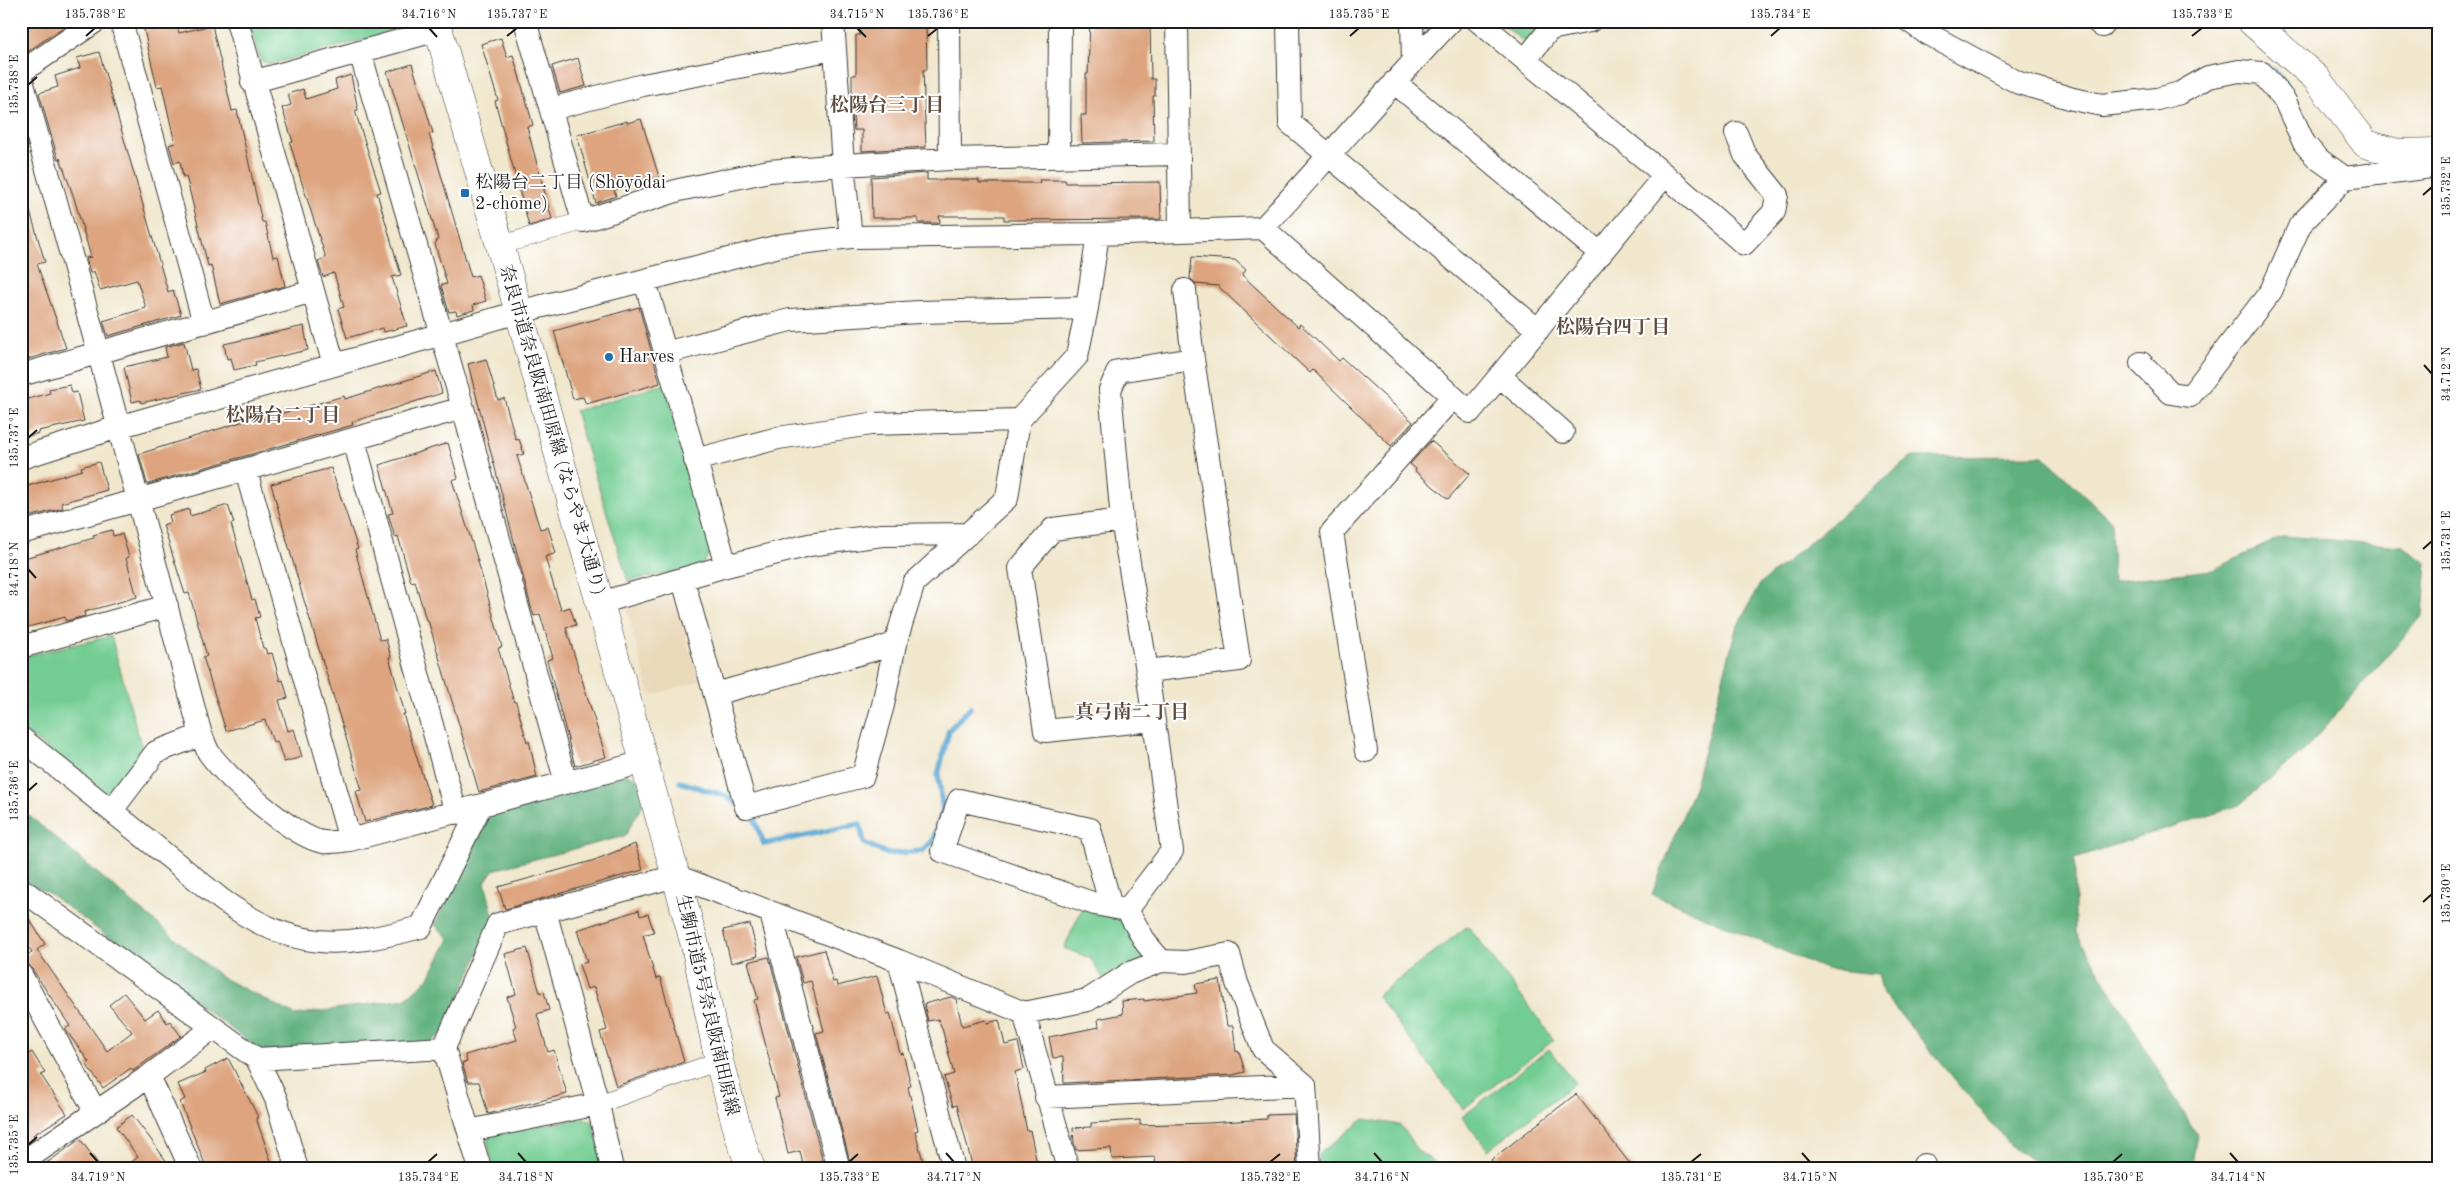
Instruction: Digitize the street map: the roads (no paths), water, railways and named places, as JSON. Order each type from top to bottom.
[{"type":"street","points":[[21,72],[96,21]]},
{"type":"street","points":[[121,21],[204,323]]},
{"type":"street","points":[[237,21],[252,82],[334,366]]},
{"type":"street","points":[[525,21],[583,221]]},
{"type":"street","points":[[833,21],[843,165],[851,237]]},
{"type":"street","points":[[949,21],[950,159]]},
{"type":"street","points":[[1060,21],[1060,157]]},
{"type":"street","points":[[1177,21],[1180,231]]},
{"type":"street","points":[[1288,21],[1290,123],[1538,330]]},
{"type":"street","points":[[1412,21],[1413,61]]},
{"type":"street","points":[[1263,228],[1451,21]]},
{"type":"street","points":[[1478,21],[1665,175],[1744,244],[1774,212],[1777,195],[1745,154],[1736,133]]},
{"type":"street","points":[[1526,59],[1550,29],[1590,21]]},
{"type":"street","points":[[1909,21],[2019,83],[2073,99],[2102,105],[2157,99],[2180,93],[2208,77],[2231,73],[2262,73],[2285,101],[2304,143],[2317,158],[2345,178]]},
{"type":"street","points":[[2096,21],[2102,26],[2106,21]]},
{"type":"street","points":[[2251,21],[2316,78],[2366,144],[2397,153],[2439,152]]},
{"type":"street","points":[[252,82],[360,52],[437,26]]},
{"type":"street","name":"奈良市道奈良阪南田原線 (ならやま大通り)","points":[[437,26],[519,312],[665,841]]},
{"type":"street","points":[[551,109],[642,84],[834,49]]},
{"type":"street","points":[[360,52],[463,408],[566,783]]},
{"type":"street","points":[[21,78],[99,354],[201,735],[209,752],[225,771],[249,794],[296,830],[322,842],[350,840],[644,762]]},
{"type":"street","points":[[1394,82],[1601,254]]},
{"type":"street","points":[[500,245],[679,190],[769,171],[950,159],[1179,154]]},
{"type":"street","points":[[2141,363],[2171,393],[2190,396],[2271,291],[2300,225],[2345,178],[2431,167],[2439,162]]},
{"type":"street","points":[[21,458],[118,427],[442,336],[519,312],[783,245],[851,237],[1098,234],[1263,228],[1470,412],[1665,175]]},
{"type":"street","points":[[683,580],[746,807],[863,776],[882,705],[895,644],[914,583],[1007,498],[1019,420],[1077,356],[1087,308],[1098,234]]},
{"type":"street","points":[[645,280],[726,566]]},
{"type":"street","points":[[1147,671],[1239,660],[1193,359],[1185,290]]},
{"type":"street","points":[[21,375],[313,291]]},
{"type":"street","points":[[666,353],[790,320],[919,312],[1087,308]]},
{"type":"street","points":[[1119,909],[1172,850],[1152,720],[1147,671],[1122,520],[1110,390],[1118,371],[1193,359]]},
{"type":"street","points":[[1500,376],[1563,432]]},
{"type":"street","points":[[1366,752],[1332,532],[1453,396]]},
{"type":"street","points":[[21,533],[138,498],[246,470],[463,408]]},
{"type":"street","points":[[695,460],[778,438],[871,424],[1019,420]]},
{"type":"street","points":[[354,440],[456,812]]},
{"type":"street","points":[[246,470],[350,840]]},
{"type":"street","points":[[1122,520],[1053,529],[1020,568],[1045,731],[1152,720]]},
{"type":"street","points":[[600,603],[726,566],[818,543],[882,535],[968,534]]},
{"type":"street","points":[[21,647],[167,606]]},
{"type":"street","points":[[714,694],[895,644]]},
{"type":"street","points":[[112,810],[156,752],[201,735]]},
{"type":"street","points":[[21,738],[222,900],[250,920],[272,930],[299,938],[328,943],[371,940],[421,927],[480,806]]},
{"type":"street","points":[[1119,909],[1095,904],[942,851],[959,800],[1090,829],[1119,909],[1161,961]]},
{"type":"street","name":"生駒市道5号奈良阪南田原線","points":[[665,841],[695,945],[719,1061],[739,1135],[751,1169]]},
{"type":"street","points":[[480,1169],[444,1048],[498,924],[676,876],[771,914],[899,961],[1024,1013],[1088,1000],[1130,973],[1161,961],[1186,962],[1229,954],[1236,983],[1262,1049],[1304,1085],[1310,1169]]},
{"type":"street","points":[[21,890],[257,1059],[276,1099],[298,1169]]},
{"type":"street","points":[[545,911],[598,1104],[612,1169]]},
{"type":"street","points":[[771,914],[839,1169]]},
{"type":"street","points":[[899,961],[954,1169]]},
{"type":"street","points":[[21,975],[95,1111]]},
{"type":"street","points":[[1024,1013],[1046,1098],[1068,1169]]},
{"type":"street","points":[[21,1163],[149,1076],[213,1028]]},
{"type":"street","points":[[257,1059],[444,1048]]},
{"type":"street","points":[[468,1131],[598,1104],[719,1061]]},
{"type":"street","points":[[149,1076],[189,1168]]},
{"type":"street","points":[[1046,1098],[1304,1085]]},
{"type":"waterway","points":[[2273,70],[2284,81],[2287,91]]},
{"type":"waterway","points":[[747,812],[754,818],[764,844],[860,824],[864,843],[888,854],[922,851],[932,842],[943,811],[938,775],[949,730],[970,708]]},
{"type":"waterway","points":[[680,782],[726,796],[738,805]]},
{"type":"place","name":"松陽台二丁目 (Shōyōdai 2-chōme)","points":[[465,193]]},
{"type":"place","name":"Harves","points":[[609,357]]},
{"type":"district","name":"松陽台三丁目","points":[[887,106]]},
{"type":"district","name":"松陽台四丁目","points":[[1613,328]]},
{"type":"district","name":"松陽台二丁目","points":[[283,416]]},
{"type":"district","name":"真弓南二丁目","points":[[1132,713]]}]
